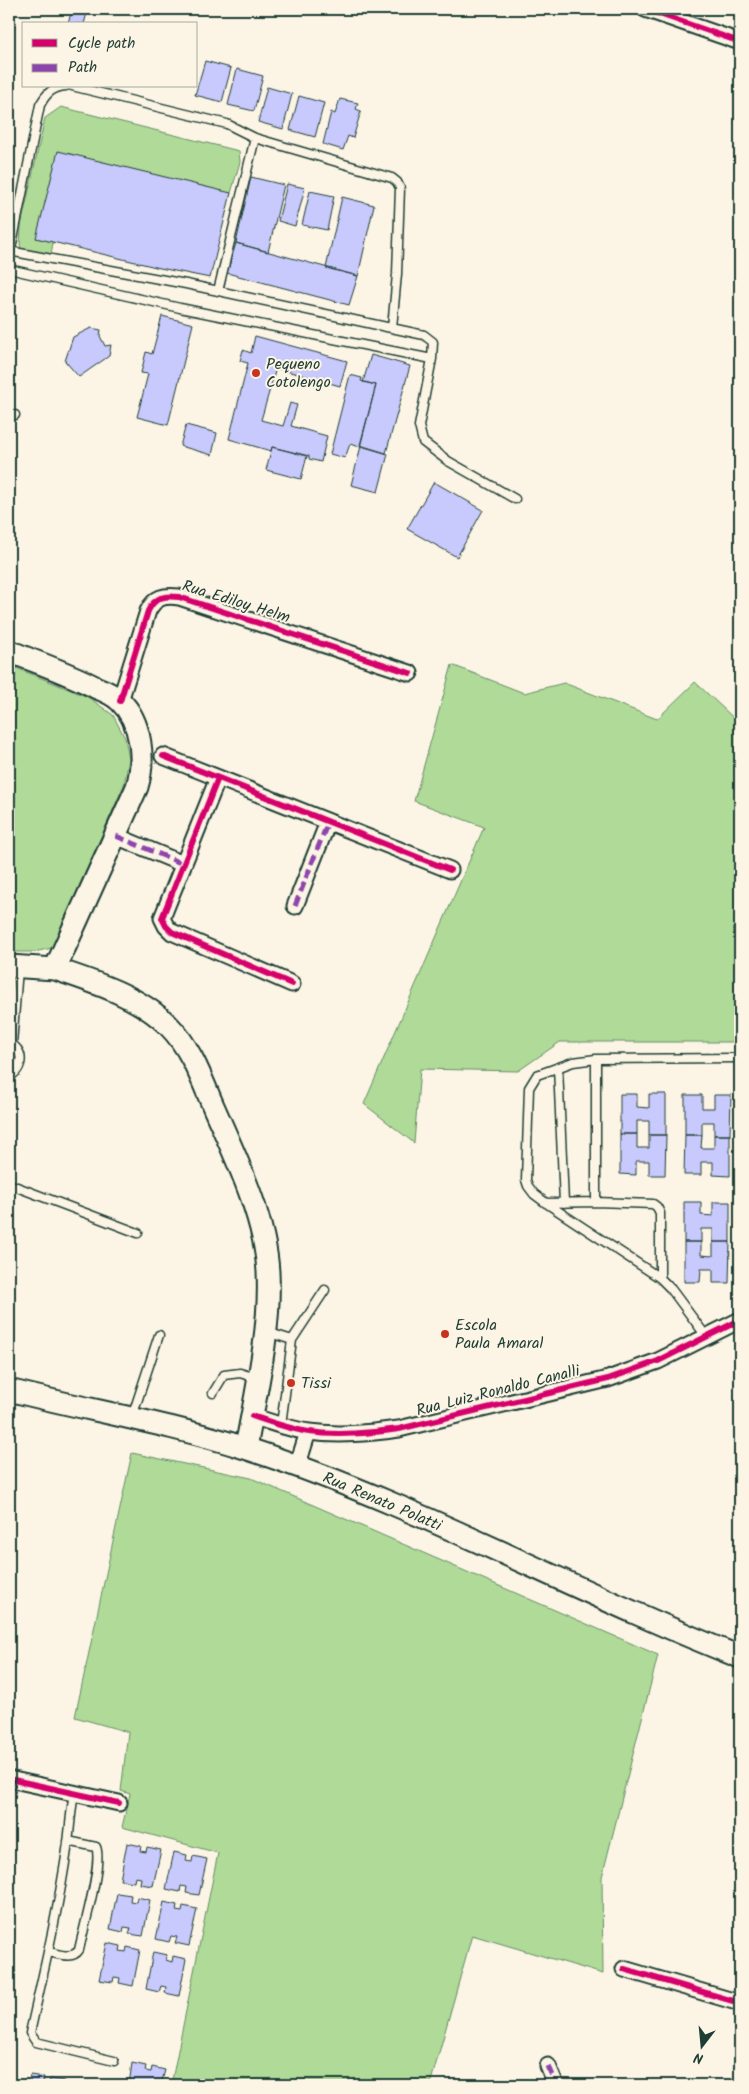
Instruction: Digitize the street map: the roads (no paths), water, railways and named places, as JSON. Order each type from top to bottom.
[{"type":"main road","points":[[9,651],[90,684],[120,701],[128,712],[136,730],[143,762],[137,787],[55,968]]},
{"type":"main road","points":[[14,966],[55,968],[134,1000],[169,1026],[191,1058],[241,1172],[265,1244],[268,1272],[265,1332],[246,1448]]},
{"type":"main road","name":"Rua Renato Polatti","points":[[9,1390],[165,1424],[246,1448],[420,1517],[740,1657]]},
{"type":"street","points":[[645,9],[740,42]]},
{"type":"street","name":"Rua Ediloy Helm","points":[[120,701],[148,611],[152,603],[159,597],[169,596],[179,597],[410,673]]},
{"type":"street","points":[[163,756],[450,870]]},
{"type":"street","points":[[218,778],[162,918],[172,932],[292,984]]},
{"type":"street","points":[[295,906],[328,822]]},
{"type":"street","points":[[116,836],[183,864]]},
{"type":"street","name":"Rua Luiz Ronaldo Canalli","points":[[252,1416],[308,1432],[334,1434],[366,1433],[426,1423],[617,1376],[658,1361],[740,1320]]},
{"type":"street","points":[[297,1467],[308,1432]]},
{"type":"street","points":[[9,1779],[119,1803]]},
{"type":"street","points":[[624,1970],[740,2003]]},
{"type":"street","points":[[548,2066],[556,2085]]},
{"type":"lane","points":[[55,88],[46,94],[40,105],[9,254],[218,291],[392,328],[430,338],[434,348],[419,426],[423,442],[448,461],[515,499]]},
{"type":"lane","points":[[80,88],[227,124],[255,138],[378,173],[397,182],[400,188],[397,274],[392,328]]},
{"type":"lane","points":[[218,291],[255,138]]},
{"type":"lane","points":[[9,268],[190,310],[432,359]]},
{"type":"lane","points":[[9,1077],[19,1069],[21,1062],[20,1055],[10,1043],[14,966]]},
{"type":"lane","points":[[596,1058],[596,1202]]},
{"type":"lane","points":[[706,1336],[671,1288],[660,1278],[546,1203],[534,1194],[528,1186],[526,1180],[529,1088],[536,1075],[573,1062],[596,1058],[740,1058]]},
{"type":"lane","points":[[558,1067],[564,1203]]},
{"type":"lane","points":[[9,1184],[138,1233]]},
{"type":"lane","points":[[546,1203],[653,1204],[660,1213],[660,1278]]},
{"type":"lane","points":[[281,1425],[292,1340],[325,1290]]},
{"type":"lane","points":[[265,1332],[292,1340]]},
{"type":"lane","points":[[132,1417],[158,1335]]},
{"type":"lane","points":[[213,1393],[224,1375],[240,1373],[258,1379]]},
{"type":"lane","points":[[74,1794],[68,1841],[48,1952],[30,2033],[32,2039],[36,2042],[114,2061]]},
{"type":"lane","points":[[48,1952],[71,1956],[76,1955],[79,1950],[95,1876],[98,1852],[96,1847],[68,1841]]},
{"type":"place","name":"Pequeno Cotolengo","points":[[256,373]]},
{"type":"place","name":"Escola Paula Amaral","points":[[445,1334]]},
{"type":"place","name":"Tissi","points":[[291,1383]]}]
